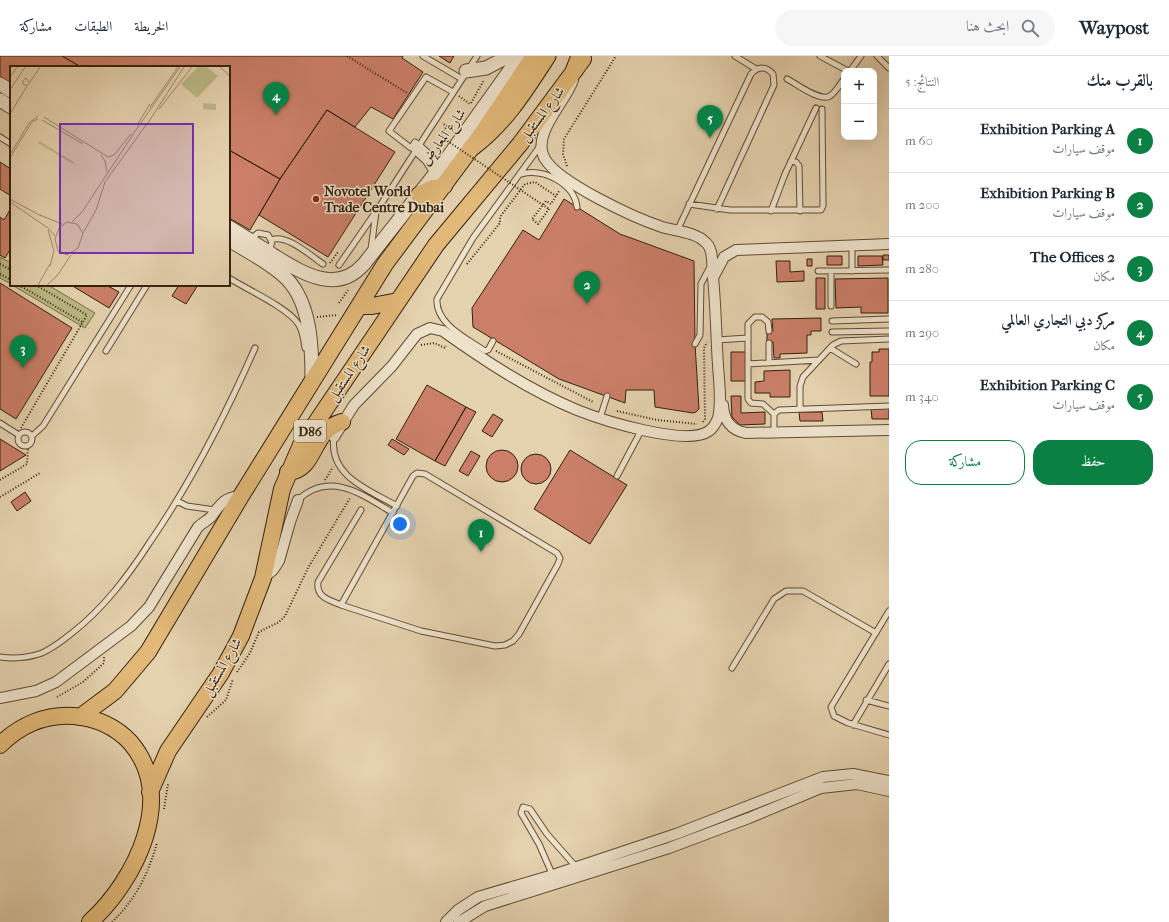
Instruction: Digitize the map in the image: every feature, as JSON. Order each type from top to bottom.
[{"type":"highway","points":[[471,148],[489,134],[504,118],[547,56]]},
{"type":"main road","name":"شارع المستقبل","points":[[80,717],[115,691],[148,652],[241,496],[440,179],[471,148],[534,56]]},
{"type":"main road","name":"شارع المستقبل","points":[[150,792],[162,764],[177,736],[210,691],[231,655],[249,616],[262,578],[278,504],[288,472],[308,435],[436,245],[520,144],[578,63],[586,56]]},
{"type":"main road","points":[[419,195],[433,188],[440,179]]},
{"type":"main road","points":[[359,306],[372,306],[398,301]]},
{"type":"main road","points":[[288,472],[298,470],[305,465],[323,433],[332,426],[342,422]]},
{"type":"main road","points":[[0,745],[14,732],[35,722],[57,716],[80,717],[107,725],[127,739],[144,763],[150,792],[149,813],[145,834],[133,868],[113,898],[90,922]]},
{"type":"street","points":[[464,75],[486,68],[509,56]]},
{"type":"street","name":"شارع المعارض","points":[[440,179],[520,56]]},
{"type":"street","points":[[334,437],[354,405],[392,366],[417,334],[430,328],[443,330],[500,370],[538,392],[562,404],[600,418],[665,434],[691,436],[708,432],[718,418],[719,385],[711,251],[705,242],[695,236],[648,222],[612,206],[565,182],[546,161],[542,153],[541,144],[548,125],[568,93],[578,63]]},
{"type":"street","points":[[0,100],[10,106]]},
{"type":"street","points":[[419,147],[429,159],[440,179]]},
{"type":"street","points":[[231,229],[250,240],[270,246],[305,274],[327,279],[348,276],[359,269],[419,195]]},
{"type":"street","points":[[231,229],[287,279],[300,299],[311,347],[309,386]]},
{"type":"street","points":[[713,278],[724,257],[732,250],[889,244]]},
{"type":"street","points":[[719,385],[725,417],[731,426],[746,433],[889,430]]},
{"type":"street","points":[[0,698],[20,695],[48,687],[64,678],[144,615],[196,529],[209,519],[215,510],[226,499],[241,496]]},
{"type":"street","points":[[262,578],[273,570],[279,560],[298,500]]},
{"type":"street","points":[[579,871],[823,777],[853,774],[889,781]]},
{"type":"street","points":[[459,922],[485,906],[554,879],[709,833],[821,788],[857,784],[889,791]]},
{"type":"street","points":[[446,922],[458,910],[478,897],[554,879]]},
{"type":"lane","points":[[423,56],[464,75]]},
{"type":"lane","points":[[339,265],[419,147],[477,56]]},
{"type":"lane","points":[[735,56],[756,69]]},
{"type":"lane","points":[[820,56],[843,68]]},
{"type":"lane","points":[[851,68],[861,56]]},
{"type":"lane","points":[[877,56],[889,68]]},
{"type":"lane","points":[[677,231],[751,74],[756,69],[763,68],[770,71],[774,77],[774,85],[718,209]]},
{"type":"lane","points":[[419,147],[415,142],[411,148],[389,131],[426,77],[453,92]]},
{"type":"lane","points":[[787,79],[818,97],[825,98],[831,95],[841,83]]},
{"type":"lane","points":[[689,204],[718,209],[771,211],[819,211],[823,206],[819,108],[791,160],[771,211]]},
{"type":"lane","points":[[0,138],[10,143]]},
{"type":"lane","points":[[493,341],[486,351],[444,322],[437,310],[437,299],[440,290],[472,238],[534,156],[541,144]]},
{"type":"lane","points":[[791,160],[796,162],[799,166],[800,211]]},
{"type":"lane","points":[[520,174],[532,172],[544,174],[565,182],[577,207]]},
{"type":"lane","points":[[370,256],[376,212]]},
{"type":"lane","points":[[270,246],[279,238],[286,240],[323,264]]},
{"type":"lane","points":[[852,246],[852,271]]},
{"type":"lane","points":[[695,344],[700,335],[701,284],[712,262]]},
{"type":"lane","points":[[818,272],[889,270]]},
{"type":"lane","points":[[831,271],[832,306]]},
{"type":"lane","points":[[230,279],[285,311],[298,324],[303,336],[309,386]]},
{"type":"lane","points":[[32,436],[43,426],[130,286]]},
{"type":"lane","points":[[106,351],[146,286]]},
{"type":"lane","points":[[769,332],[768,322],[765,319],[755,317],[748,324],[749,401],[751,403],[765,405],[774,414],[774,432]]},
{"type":"lane","points":[[832,320],[889,319]]},
{"type":"lane","points":[[832,332],[889,331]]},
{"type":"lane","points":[[717,340],[748,338]]},
{"type":"lane","points":[[800,409],[801,381],[830,348],[841,342],[889,339]]},
{"type":"lane","points":[[769,343],[769,363]]},
{"type":"lane","points":[[0,657],[22,658],[42,652],[61,642],[92,616],[119,587],[177,501],[220,424],[255,348]]},
{"type":"lane","points":[[830,348],[856,364]]},
{"type":"lane","points":[[748,364],[818,360]]},
{"type":"lane","points":[[600,418],[607,396]]},
{"type":"lane","points":[[774,414],[779,410],[889,406]]},
{"type":"lane","points":[[0,423],[18,434],[27,432],[32,436],[33,441],[28,446],[23,446],[19,444],[18,434]]},
{"type":"lane","points":[[617,476],[642,429]]},
{"type":"lane","points":[[334,437],[335,454],[344,472],[354,482],[397,506]]},
{"type":"lane","points":[[341,605],[413,476],[418,473],[423,473],[555,550],[559,555],[559,562],[519,634],[513,641],[505,645],[495,646],[421,631],[341,605],[321,595],[318,589],[318,582],[361,510]]},
{"type":"lane","points":[[298,500],[310,491],[322,487],[347,487],[355,490],[393,513]]},
{"type":"lane","points":[[177,501],[187,506],[215,510]]},
{"type":"lane","points":[[732,668],[771,603],[777,596],[786,591],[803,591],[876,634]]},
{"type":"lane","points":[[889,611],[831,707],[832,714],[836,718],[853,725],[889,735]]},
{"type":"lane","points":[[853,725],[866,700],[889,664]]},
{"type":"lane","points":[[866,700],[889,706]]},
{"type":"lane","points":[[554,879],[539,844],[521,813],[523,807],[530,809],[547,834],[579,871]]},
{"type":"path","points":[[347,56],[412,96]]},
{"type":"path","points":[[438,129],[442,123],[447,126],[440,136],[549,209],[538,224],[532,219],[546,201],[551,204],[570,172],[563,154],[564,139],[616,56]]},
{"type":"path","points":[[0,264],[10,269]]},
{"type":"path","points":[[0,274],[10,279]]},
{"type":"path","points":[[21,286],[82,322]]},
{"type":"path","points":[[18,434],[87,315],[38,286]]},
{"type":"path","points":[[340,303],[348,290]]},
{"type":"path","points":[[306,321],[323,316],[341,315]]},
{"type":"path","points":[[618,410],[657,420],[677,423],[702,423],[705,419],[704,348],[707,342],[707,334]]},
{"type":"path","points":[[490,347],[593,402]]},
{"type":"path","points":[[0,480],[27,464],[28,446]]},
{"type":"path","points":[[0,497],[40,473]]},
{"type":"path","points":[[205,719],[220,707],[228,696],[235,676],[250,653],[259,632],[279,622],[285,616],[308,568],[355,490]]},
{"type":"path","points":[[57,697],[83,682],[104,663],[104,658],[99,651]]},
{"type":"path","points":[[163,815],[169,783]]},
{"type":"path","points":[[112,922],[129,904],[143,884],[158,842]]},
{"type":"shaded area","points":[[0,257],[10,262],[10,283],[0,278]]},
{"type":"shaded area","points":[[14,286],[50,286],[95,313],[85,328]]},
{"type":"building","points":[[0,56],[62,56],[79,66],[10,66],[10,83],[0,78]]},
{"type":"building","points":[[62,56],[403,56],[402,58],[423,72],[393,119],[371,107],[355,127],[327,110],[280,179],[230,151],[230,66],[79,66]]},
{"type":"building","points":[[439,56],[454,56],[450,63]]},
{"type":"building","name":"Novotel World Trade Centre Dubai","points":[[327,110],[395,152],[328,257],[259,215],[280,179]]},
{"type":"building","points":[[230,151],[280,179],[250,230],[230,219]]},
{"type":"building","points":[[0,162],[10,168],[10,195],[0,189]]},
{"type":"building","points":[[564,199],[620,234],[694,261],[695,344],[699,409],[696,412],[693,413],[655,407],[654,390],[626,390],[625,403],[559,379],[473,327],[472,308],[523,230],[539,240]]},
{"type":"building","points":[[10,210],[10,250],[5,258],[0,255],[0,217],[4,220]]},
{"type":"building","points":[[883,255],[889,255],[889,260],[883,260]]},
{"type":"building","points":[[827,256],[842,256],[842,265],[827,265]]},
{"type":"building","points":[[858,256],[882,256],[883,265],[858,266]]},
{"type":"building","points":[[807,259],[812,259],[812,266],[807,266]]},
{"type":"building","points":[[776,261],[790,261],[790,272],[804,271],[804,281],[777,282]]},
{"type":"building","points":[[816,278],[825,278],[825,309],[816,309]]},
{"type":"building","points":[[888,278],[888,313],[861,313],[861,307],[836,308],[835,279]]},
{"type":"building","points":[[0,283],[72,328],[16,419],[0,409]]},
{"type":"building","points":[[73,286],[108,286],[119,292],[109,308]]},
{"type":"building","points":[[178,286],[197,286],[186,304],[172,296]]},
{"type":"building","points":[[821,318],[821,331],[811,331],[811,335],[807,335],[807,353],[780,354],[780,358],[774,358],[773,342],[767,343],[767,332],[773,331],[772,319]]},
{"type":"building","points":[[879,349],[889,349],[889,396],[870,396],[870,362],[872,362],[872,352],[879,352]]},
{"type":"building","points":[[731,352],[746,352],[746,381],[731,381]]},
{"type":"building","points":[[790,370],[790,397],[770,397],[770,393],[755,393],[755,382],[764,381],[764,371]]},
{"type":"building","points":[[427,385],[466,407],[435,461],[396,439]]},
{"type":"building","points":[[731,396],[741,396],[741,413],[765,412],[765,424],[740,425],[732,417]]},
{"type":"building","points":[[466,407],[476,412],[445,466],[435,461]]},
{"type":"building","points":[[871,408],[889,408],[889,419],[872,419]]},
{"type":"building","points":[[799,412],[822,412],[823,421],[800,421]]},
{"type":"building","points":[[493,414],[503,420],[492,437],[482,431]]},
{"type":"building","points":[[0,439],[26,455],[0,471]]},
{"type":"building","points":[[392,439],[409,449],[404,455],[388,445]]},
{"type":"building","points":[[499,450],[505,450],[515,457],[518,466],[517,472],[511,479],[505,482],[499,482],[489,475],[486,469],[486,463],[493,453]]},
{"type":"building","points":[[570,450],[627,485],[590,544],[534,509]]},
{"type":"building","points":[[471,451],[480,456],[468,476],[459,471]]},
{"type":"building","points":[[536,454],[547,458],[551,469],[547,480],[536,484],[525,480],[521,469],[525,458]]},
{"type":"building","points":[[25,492],[31,501],[17,511],[11,502]]},
{"type":"place","name":"مركز دبي التجاري العالمي","points":[[276,115]]},
{"type":"place","name":"Exhibition Parking C","points":[[710,138]]},
{"type":"place","name":"Novotel World Trade Centre Dubai","points":[[316,199]]},
{"type":"place","name":"Exhibition Parking B","points":[[587,304]]},
{"type":"place","name":"The Offices 2","points":[[23,368]]},
{"type":"place","name":"Exhibition Parking A","points":[[481,552]]}]
